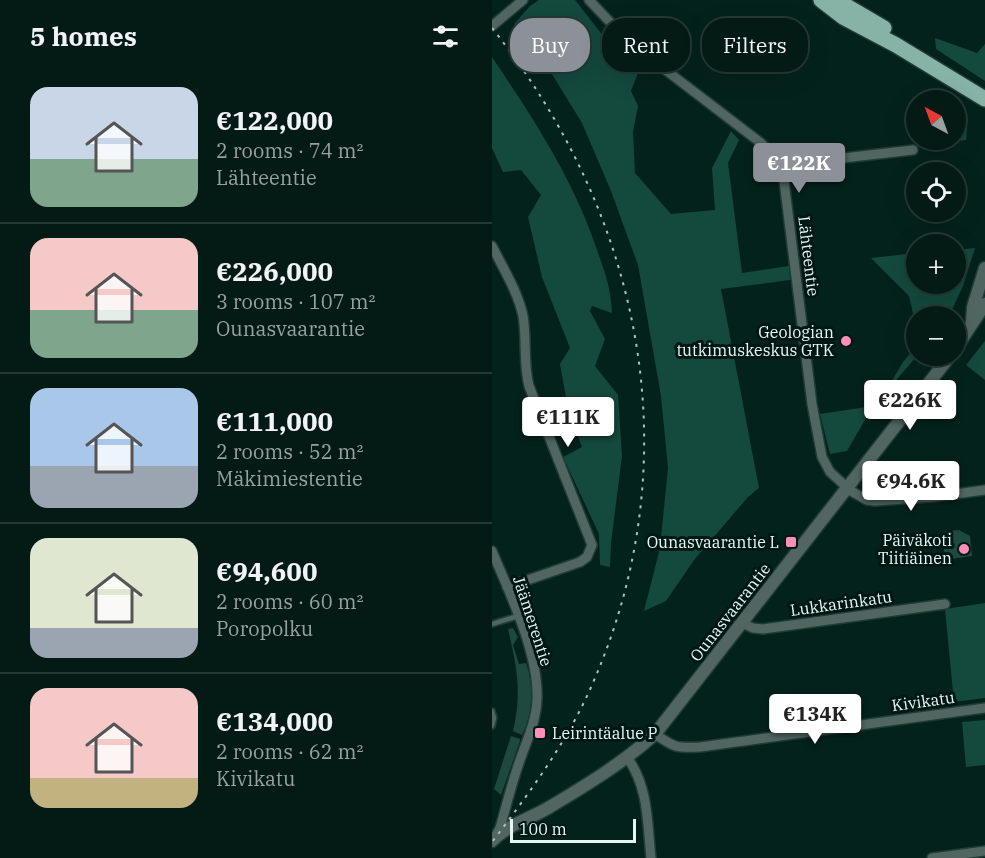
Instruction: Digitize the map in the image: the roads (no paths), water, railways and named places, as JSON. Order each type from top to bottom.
[{"type":"main road","points":[[821,0],[843,17],[905,50],[985,99]]},
{"type":"main road","points":[[827,0],[838,0],[985,87]]},
{"type":"street","points":[[492,26],[523,0]]},
{"type":"street","points":[[589,0],[629,42],[763,145],[782,165],[913,150]]},
{"type":"street","name":"Lähteentie","points":[[782,165],[812,404],[822,457],[830,472],[847,488]]},
{"type":"street","points":[[492,246],[495,261],[519,303],[523,316],[526,374],[529,387],[592,545],[587,557],[580,562],[507,587]]},
{"type":"street","points":[[972,323],[985,268]]},
{"type":"street","points":[[966,332],[985,304]]},
{"type":"street","name":"Ounasvaarantie","points":[[493,840],[504,830],[549,807],[627,757],[655,734],[942,366]]},
{"type":"street","points":[[847,488],[867,500],[875,501],[985,490]]},
{"type":"street","name":"Jäämerentie","points":[[492,551],[518,616],[532,660],[537,700],[533,723],[500,828],[493,840]]},
{"type":"street","name":"Lukkarinkatu","points":[[742,623],[763,629],[945,604]]},
{"type":"street","name":"Kivikatu","points":[[655,734],[673,747],[700,747],[985,708]]},
{"type":"street","points":[[627,757],[638,774],[643,788],[651,858]]},
{"type":"street","points":[[505,811],[512,820],[523,821]]},
{"type":"street","points":[[932,858],[983,853]]},
{"type":"lane","points":[[492,624],[518,616]]},
{"type":"lane","points":[[492,711],[494,718],[492,726]]},
{"type":"railway","points":[[492,28],[543,100],[584,177],[615,257],[635,339],[644,423],[640,508],[624,593],[595,678],[562,743],[492,842]]},
{"type":"place","name":"Geologian tutkimuskeskus GTK","points":[[846,341]]},
{"type":"place","name":"Ounasvaarantie L","points":[[791,542]]},
{"type":"place","name":"Päiväkoti Tiitiäinen","points":[[964,549]]},
{"type":"place","name":"Leirintäalue P","points":[[540,733]]}]
